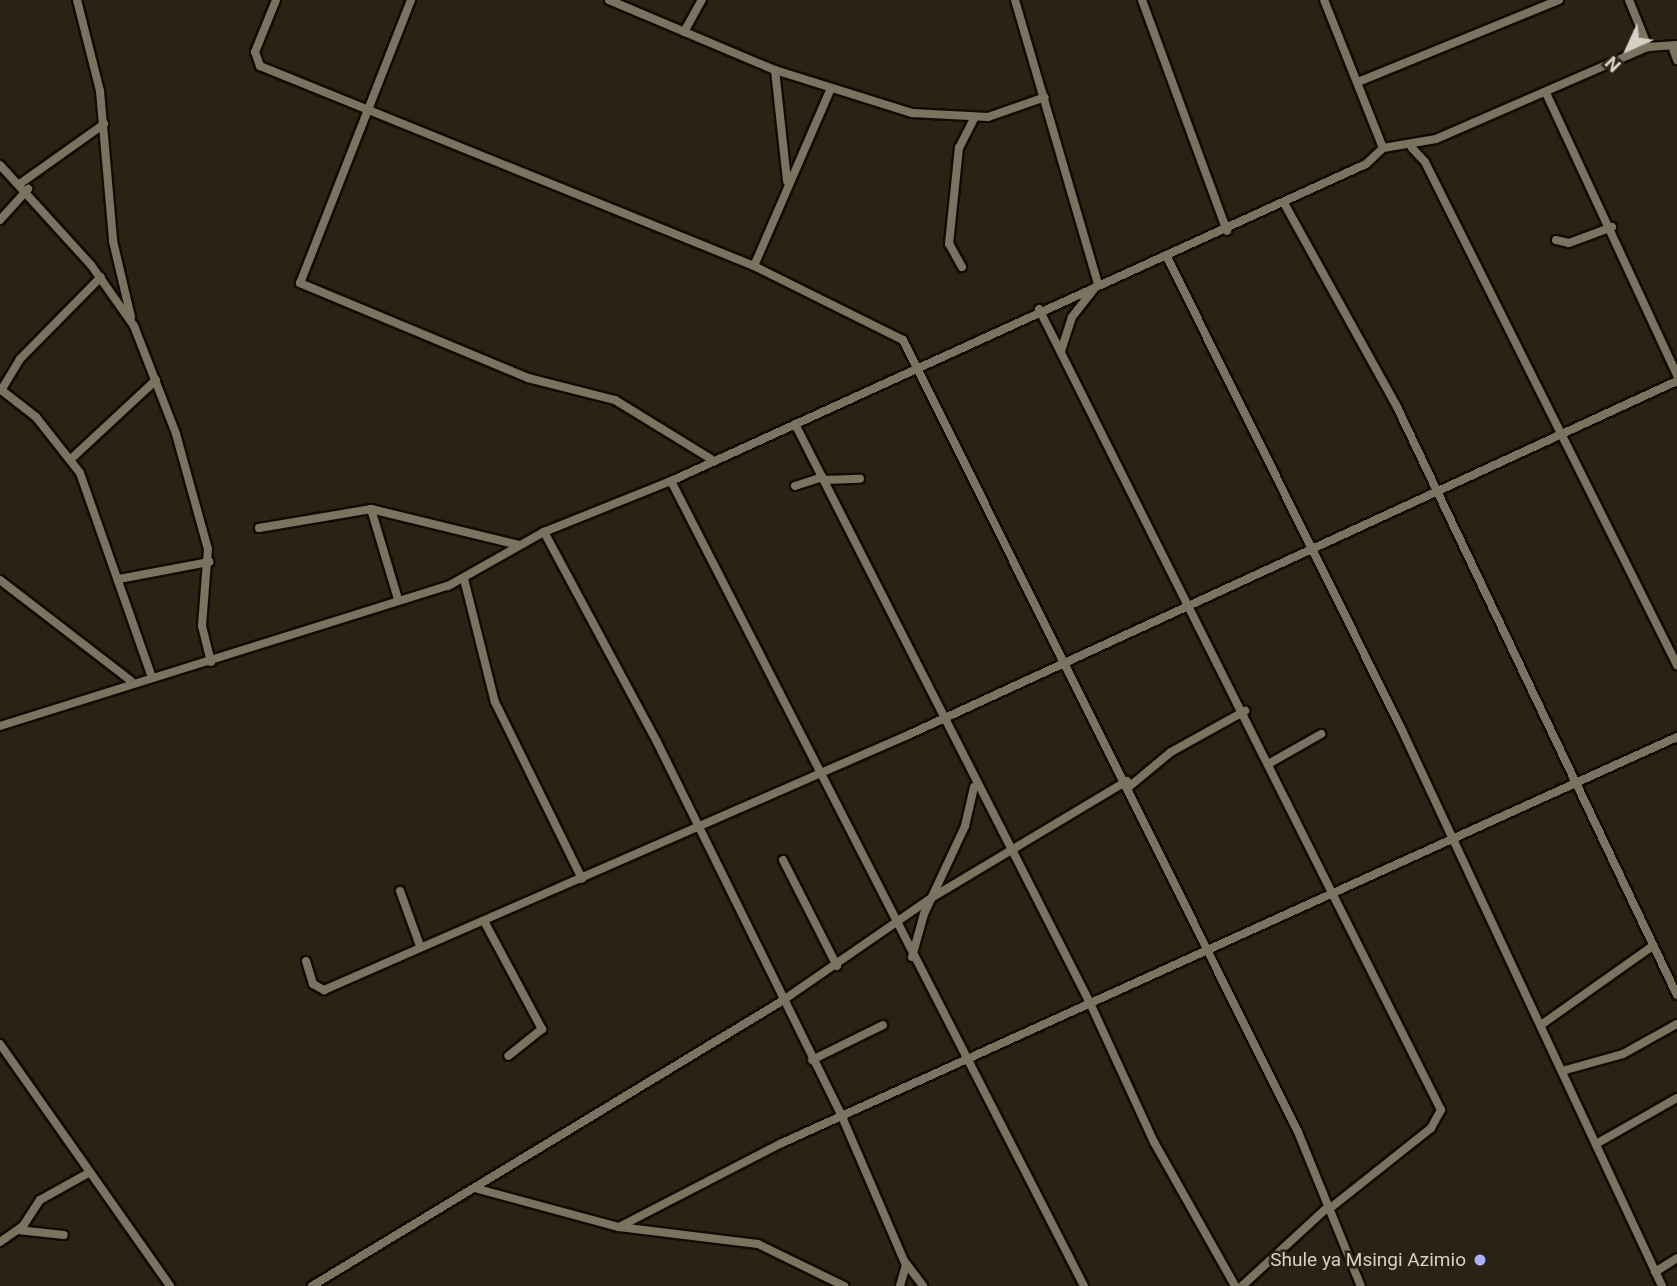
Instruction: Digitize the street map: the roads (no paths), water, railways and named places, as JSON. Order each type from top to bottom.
[{"type":"street","points":[[77,0],[104,124],[113,241],[134,326],[156,380],[209,562],[202,626],[211,662]]},
{"type":"street","points":[[276,0],[256,62],[754,265],[894,331],[920,362],[1064,659],[1209,948],[1329,1208],[1361,1286]]},
{"type":"street","points":[[411,0],[300,278],[302,285],[528,378],[615,400],[711,459]]},
{"type":"street","points":[[609,0],[775,70],[830,90],[912,113],[975,117],[1045,97]]},
{"type":"street","points":[[684,32],[702,0]]},
{"type":"street","points":[[1015,0],[1098,284]]},
{"type":"street","points":[[1142,0],[1227,231]]},
{"type":"street","points":[[1324,0],[1383,148]]},
{"type":"street","points":[[1357,82],[1559,0]]},
{"type":"street","points":[[1629,0],[1648,47]]},
{"type":"street","points":[[0,726],[131,681],[211,662],[464,579],[544,532],[671,481],[711,459],[794,424],[920,362],[1227,231],[1366,164],[1383,148],[1412,148],[1547,95],[1648,47],[1675,46],[1677,60]]},
{"type":"street","points":[[775,70],[787,181]]},
{"type":"street","points":[[754,265],[787,181],[830,90]]},
{"type":"street","points":[[1547,95],[1612,228],[1677,375]]},
{"type":"street","points":[[962,267],[949,244],[959,148],[975,117]]},
{"type":"street","points":[[0,220],[25,186],[104,124]]},
{"type":"street","points":[[1412,148],[1425,162],[1558,438],[1677,665]]},
{"type":"street","points":[[0,165],[25,186],[101,277],[134,326]]},
{"type":"street","points":[[1284,203],[1397,407],[1436,494],[1677,995]]},
{"type":"street","points":[[1556,240],[1569,243],[1612,228]]},
{"type":"street","points":[[1166,255],[1541,1025],[1661,1286]]},
{"type":"street","points":[[101,277],[13,366],[1,389],[36,416],[71,459],[96,506],[151,675]]},
{"type":"street","points":[[1061,351],[1072,317],[1098,284]]},
{"type":"street","points":[[1039,309],[1187,604],[1245,711],[1442,1115],[1329,1208],[1242,1286]]},
{"type":"street","points":[[71,459],[156,380]]},
{"type":"street","points":[[306,961],[322,990],[699,829],[944,718],[1064,659],[1436,494],[1677,381]]},
{"type":"street","points":[[794,424],[944,718],[974,786],[1012,852],[1090,1003],[1154,1142],[1235,1286]]},
{"type":"street","points":[[795,486],[824,479],[860,479]]},
{"type":"street","points":[[671,481],[822,773],[912,957],[1084,1286]]},
{"type":"street","points":[[259,528],[371,509],[519,545]]},
{"type":"street","points":[[371,509],[398,599]]},
{"type":"street","points":[[544,532],[699,829],[782,1001],[843,1119],[903,1259],[923,1286]]},
{"type":"street","points":[[119,579],[209,562]]},
{"type":"street","points":[[464,579],[495,702],[582,879]]},
{"type":"street","points":[[0,580],[131,681]]},
{"type":"street","points":[[312,1286],[478,1189],[782,1001],[837,966],[933,897],[1128,784],[1171,752],[1245,711]]},
{"type":"street","points":[[1270,763],[1321,734]]},
{"type":"street","points":[[619,1227],[664,1199],[968,1063],[1209,948],[1677,737]]},
{"type":"street","points":[[912,957],[933,897],[965,827],[974,786]]},
{"type":"street","points":[[783,860],[837,966]]},
{"type":"street","points":[[400,891],[420,946]]},
{"type":"street","points":[[484,921],[542,1029],[508,1055]]},
{"type":"street","points":[[1541,1025],[1654,945]]},
{"type":"street","points":[[1562,1071],[1623,1054],[1677,1024]]},
{"type":"street","points":[[812,1060],[883,1026]]},
{"type":"street","points":[[0,1044],[170,1286]]},
{"type":"street","points":[[1596,1144],[1677,1098]]},
{"type":"street","points":[[0,1242],[18,1230],[40,1199],[90,1172]]},
{"type":"street","points":[[478,1189],[619,1227],[758,1244],[844,1286]]},
{"type":"street","points":[[18,1230],[64,1235]]},
{"type":"street","points":[[1655,1272],[1677,1258]]},
{"type":"street","points":[[900,1286],[903,1259]]},
{"type":"place","name":"Shule ya Msingi Azimio","points":[[1480,1260]]}]
